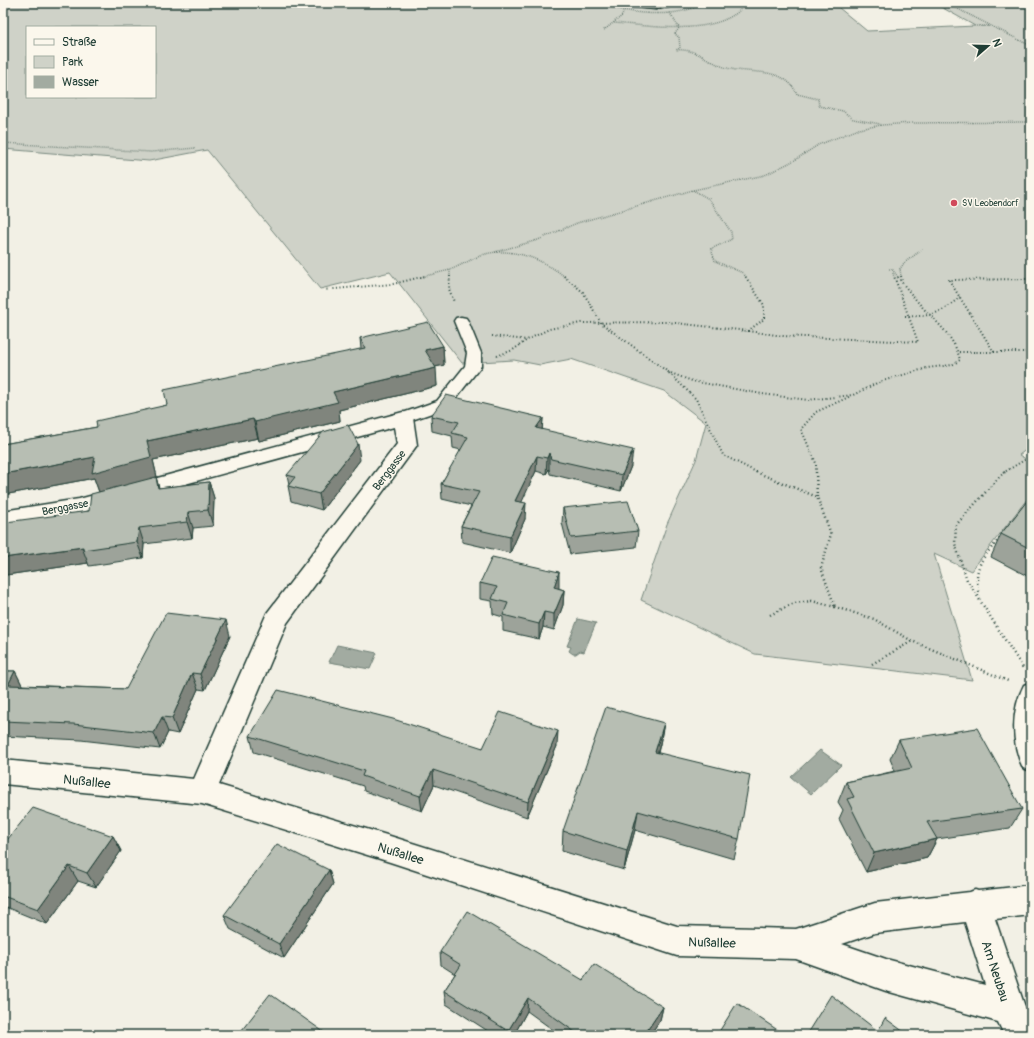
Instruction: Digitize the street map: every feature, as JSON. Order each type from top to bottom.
[{"type":"street","name":"Berggasse","points":[[3,518],[79,506],[218,470],[403,418],[407,445],[276,619],[202,792]]},
{"type":"street","name":"Nußallee","points":[[3,772],[202,792],[390,849],[677,941],[796,944],[1015,1022]]},
{"type":"street","name":"Nußallee","points":[[796,944],[875,918],[975,905],[1031,900]]},
{"type":"street","name":"Am Neubau","points":[[975,905],[1015,1022]]},
{"type":"lane","points":[[403,418],[443,404],[473,366],[474,353],[464,327]]},
{"type":"lane","points":[[1031,691],[1024,721],[1031,761]]},
{"type":"path","points":[[3,6],[12,3]]},
{"type":"path","points":[[595,3],[624,10],[647,13],[670,13],[691,9],[706,3]]},
{"type":"path","points":[[614,23],[679,28],[707,24],[725,19],[742,10],[745,3]]},
{"type":"path","points":[[946,3],[1031,46]]},
{"type":"path","points":[[604,30],[622,16],[624,10]]},
{"type":"path","points":[[670,13],[679,28]]},
{"type":"path","points":[[976,26],[992,26]]},
{"type":"path","points":[[679,28],[675,34],[679,37],[680,48],[676,50],[687,49],[730,69],[779,76],[793,85],[797,94],[818,99],[819,106],[843,111],[853,119],[882,125]]},
{"type":"path","points":[[323,290],[393,284],[450,270],[490,253],[538,240],[577,223],[693,190],[764,175],[795,160],[818,144],[846,133],[882,125],[912,123],[1031,122]]},
{"type":"path","points":[[3,143],[151,152],[196,148]]},
{"type":"path","points":[[693,190],[709,199],[731,232],[732,239],[711,249],[715,261],[743,273],[764,305],[764,319],[748,331]]},
{"type":"path","points":[[908,290],[900,277],[900,269],[923,249]]},
{"type":"path","points":[[490,253],[511,253],[534,259],[554,268],[583,292],[601,323],[668,372],[696,399],[723,455],[763,476],[817,497]]},
{"type":"path","points":[[494,357],[513,350],[527,340],[550,329],[581,323],[666,322],[782,336],[918,342],[890,269],[950,337],[959,352],[960,360],[952,365],[927,368],[878,382],[816,412],[802,429],[816,462],[817,497],[831,534],[821,568],[835,607]]},
{"type":"path","points":[[450,270],[449,289],[464,327],[527,340]]},
{"type":"path","points":[[994,352],[949,280],[1031,279]]},
{"type":"path","points":[[905,316],[931,316],[944,311],[960,296]]},
{"type":"path","points":[[959,352],[1031,352]]},
{"type":"path","points":[[668,372],[692,381],[762,394],[808,400],[853,395]]},
{"type":"path","points":[[1024,669],[967,580],[955,544],[956,525],[1001,475],[1031,456]]},
{"type":"path","points":[[979,600],[975,581],[977,567],[1002,536]]},
{"type":"path","points":[[770,615],[794,603],[812,601],[835,607],[874,619],[912,640],[1010,682]]},
{"type":"path","points":[[872,664],[912,640]]},
{"type":"green space","points":[[3,3],[606,3],[614,6],[655,10],[688,3],[833,3],[867,31],[975,26],[934,3],[1031,3],[1031,446],[1019,455],[1031,462],[1031,494],[971,571],[934,554],[972,680],[755,654],[641,600],[667,524],[696,460],[706,423],[664,391],[571,359],[540,365],[514,360],[462,363],[390,272],[320,289],[207,150],[149,161],[3,149]]},
{"type":"water","points":[[578,619],[596,623],[584,652],[580,651],[573,654],[569,651],[571,647],[567,646]]},
{"type":"water","points":[[337,645],[377,653],[370,669],[329,662]]},
{"type":"water","points":[[820,750],[841,765],[811,794],[791,777]]},
{"type":"building","points":[[428,322],[443,346],[425,350],[436,368],[333,392],[338,402],[255,422],[253,419],[147,441],[151,457],[92,473],[95,457],[3,474],[3,444],[97,427],[96,421],[167,405],[164,390],[365,348],[360,338]]},
{"type":"building","points":[[446,395],[543,418],[536,428],[633,450],[622,475],[551,459],[549,453],[547,458],[537,456],[515,501],[526,503],[510,537],[461,526],[479,492],[441,484],[468,437],[452,433],[459,422],[431,416]]},
{"type":"building","points":[[348,425],[358,444],[319,494],[288,486],[295,477],[287,475],[323,432]]},
{"type":"building","points":[[156,477],[158,488],[209,482],[208,510],[188,512],[187,522],[139,528],[137,542],[83,550],[83,547],[3,558],[3,526],[5,526],[6,522],[89,511],[91,494]]},
{"type":"building","points":[[1031,496],[1031,549],[1001,534]]},
{"type":"building","points":[[628,501],[638,531],[571,538],[563,508]]},
{"type":"building","points":[[492,557],[559,572],[554,587],[564,590],[554,614],[544,612],[539,624],[503,615],[508,603],[492,599],[497,587],[480,583]]},
{"type":"building","points":[[166,613],[226,620],[200,674],[192,673],[172,718],[162,717],[154,733],[73,724],[3,721],[3,671],[15,671],[8,685],[126,689]]},
{"type":"building","points":[[278,690],[393,719],[483,748],[500,712],[558,731],[528,802],[433,770],[420,796],[362,776],[364,771],[250,736]]},
{"type":"building","points":[[606,707],[664,723],[655,752],[750,775],[739,839],[638,811],[627,851],[563,831]]},
{"type":"building","points":[[977,728],[1022,809],[927,822],[937,839],[874,853],[847,799],[854,797],[846,782],[912,768],[899,740]]},
{"type":"building","points":[[33,808],[113,836],[87,873],[69,866],[38,909],[3,896],[3,845]]},
{"type":"building","points":[[277,844],[329,870],[279,944],[224,915]]},
{"type":"building","points":[[467,911],[583,980],[594,964],[663,1007],[644,1035],[579,1035],[528,998],[508,1031],[444,991],[461,965],[440,952]]},
{"type":"building","points":[[270,994],[328,1035],[238,1035]]},
{"type":"building","points":[[831,995],[878,1031],[885,1018],[908,1035],[806,1035]]},
{"type":"building","points":[[737,1003],[785,1035],[717,1035]]},
{"type":"place","name":"SV Leobendorf","points":[[954,203]]}]
